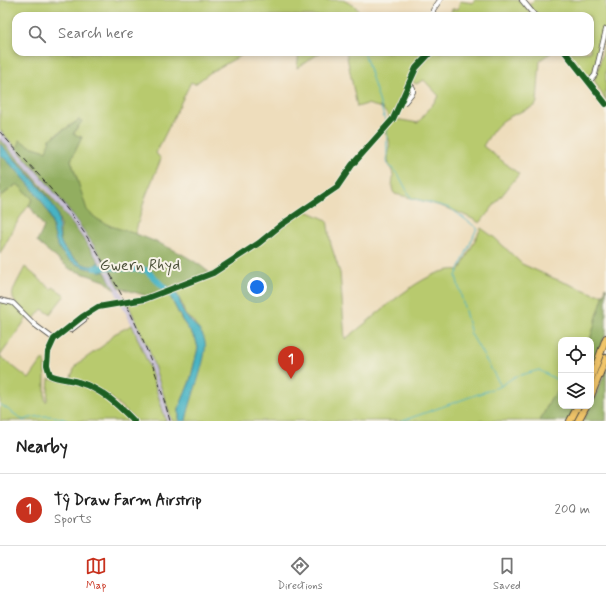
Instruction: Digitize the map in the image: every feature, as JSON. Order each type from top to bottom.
[{"type":"highway","points":[[593,373],[606,338]]},
{"type":"highway","points":[[594,388],[606,358]]},
{"type":"highway","points":[[570,421],[576,409]]},
{"type":"highway","points":[[578,421],[584,409]]},
{"type":"street","points":[[433,12],[440,0]]},
{"type":"street","points":[[522,0],[532,12]]},
{"type":"street","points":[[589,82],[595,75],[606,29]]},
{"type":"street","points":[[134,421],[118,404],[97,390],[77,382],[52,376],[48,372],[48,352],[54,339],[84,315],[98,307],[138,300],[213,273],[260,243],[281,225],[337,187],[352,165],[392,120],[408,83],[419,64],[427,56]]},
{"type":"street","points":[[568,56],[606,104]]},
{"type":"street","points":[[400,102],[405,102],[413,92],[413,88],[408,83]]},
{"type":"street","points":[[0,300],[13,303],[35,325],[54,339]]},
{"type":"shaded area","points":[[0,130],[61,199],[105,262],[99,262],[79,232],[45,188],[0,139]]},
{"type":"shaded area","points":[[111,271],[149,350],[172,421],[166,421],[149,366],[134,329],[105,272]]},
{"type":"green space","points":[[0,0],[343,0],[355,6],[359,12],[12,12],[12,56],[240,56],[211,72],[195,84],[191,82],[156,153],[161,159],[145,198],[135,234],[115,228],[97,219],[86,210],[71,160],[82,137],[73,135],[82,121],[79,120],[55,135],[46,151],[30,146],[19,140],[19,145],[16,148],[0,130]]},
{"type":"green space","points":[[474,0],[520,0],[530,12],[451,12],[452,9],[458,9],[460,1],[473,3]]},
{"type":"green space","points":[[534,0],[606,0],[606,23],[593,75],[586,76],[570,56],[594,56],[594,12],[534,12],[529,5]]},
{"type":"green space","points":[[606,39],[606,101],[594,80]]},
{"type":"green space","points":[[298,56],[315,56],[297,68]]},
{"type":"green space","points":[[347,56],[425,56],[410,76],[391,119],[382,108],[367,104],[357,107]]},
{"type":"green space","points":[[429,56],[546,56],[540,60],[537,102],[535,106],[504,120],[494,129],[483,146],[519,174],[480,223],[470,217],[429,202],[395,194],[393,190],[393,174],[388,161],[389,139],[384,132],[395,119],[418,123],[439,96],[424,80],[416,84],[411,80]]},
{"type":"green space","name":"Gwern Rhyd","points":[[79,120],[82,121],[73,134],[82,137],[71,160],[87,210],[103,223],[136,234],[175,250],[210,273],[145,297],[144,295],[120,288],[85,232],[59,197],[16,148],[19,145],[19,140],[30,146],[46,151],[50,139]]},
{"type":"green space","points":[[0,139],[39,183],[76,230],[99,262],[93,267],[79,262],[63,247],[60,240],[60,222],[48,198],[33,178],[0,144]]},
{"type":"green space","points":[[0,154],[14,167],[39,198],[50,217],[56,241],[64,255],[75,263],[89,269],[105,272],[115,290],[105,281],[70,269],[37,242],[44,227],[29,205],[33,199],[17,184],[1,196],[0,195]]},
{"type":"green space","points":[[17,184],[33,199],[19,219],[0,254],[0,195],[2,196]]},
{"type":"green space","points":[[304,210],[327,220],[331,245],[340,273],[345,339],[416,284],[446,270],[460,270],[481,228],[495,238],[522,264],[595,294],[604,294],[591,337],[558,337],[558,391],[551,398],[540,421],[186,421],[188,406],[204,352],[194,322],[185,315],[182,304],[174,290],[208,276],[269,236]]},
{"type":"green space","points":[[25,267],[51,289],[53,287],[65,295],[50,314],[42,309],[32,321],[14,301],[13,296],[15,286]]},
{"type":"green space","points":[[606,287],[606,333],[594,367],[594,337],[591,337]]},
{"type":"green space","points":[[168,292],[182,320],[196,340],[198,348],[190,381],[179,408],[179,421],[172,421],[149,350],[128,304],[144,302]]},
{"type":"green space","points":[[0,301],[15,305],[27,318],[0,356]]},
{"type":"green space","points":[[132,325],[149,366],[166,421],[137,421],[109,396],[70,379],[76,365],[104,345],[114,334]]},
{"type":"green space","points":[[0,356],[29,379],[43,359],[45,361],[45,401],[47,401],[49,379],[72,382],[104,397],[121,412],[128,421],[0,421]]},
{"type":"green space","points":[[606,370],[606,421],[583,421],[589,409],[594,409],[594,399]]},
{"type":"green space","points":[[558,391],[558,409],[575,409],[569,421],[540,421],[551,398]]},
{"type":"water","points":[[0,144],[34,180],[52,204],[58,219],[61,242],[69,254],[83,264],[93,266],[99,262],[105,272],[89,269],[75,263],[64,255],[56,241],[50,217],[44,206],[27,182],[0,154]]},
{"type":"water","points":[[174,290],[178,296],[185,315],[200,331],[205,342],[204,358],[186,421],[179,421],[179,408],[190,381],[198,348],[196,340],[182,320],[168,292]]},
{"type":"waterway","points":[[365,56],[386,123]]},
{"type":"waterway","points":[[387,128],[387,163],[399,176],[411,198],[450,208],[477,228],[456,276],[471,334],[501,386],[402,421]]},
{"type":"waterway","points":[[95,268],[108,267],[146,270],[172,295]]},
{"type":"waterway","points":[[501,386],[514,377],[539,370],[558,380]]},
{"type":"waterway","points":[[0,404],[23,420],[35,417],[52,416],[69,421]]},
{"type":"railway","points":[[0,132],[65,206],[104,264],[143,340],[170,421]]},
{"type":"cycle path","points":[[134,421],[102,393],[87,385],[50,375],[47,365],[48,352],[54,339],[82,317],[98,307],[145,299],[213,273],[259,243],[281,225],[337,187],[352,165],[393,119],[416,68],[427,56]]},
{"type":"cycle path","points":[[568,56],[606,104]]},
{"type":"place","name":"Tŷ Draw Farm Airstrip","points":[[291,379]]}]
